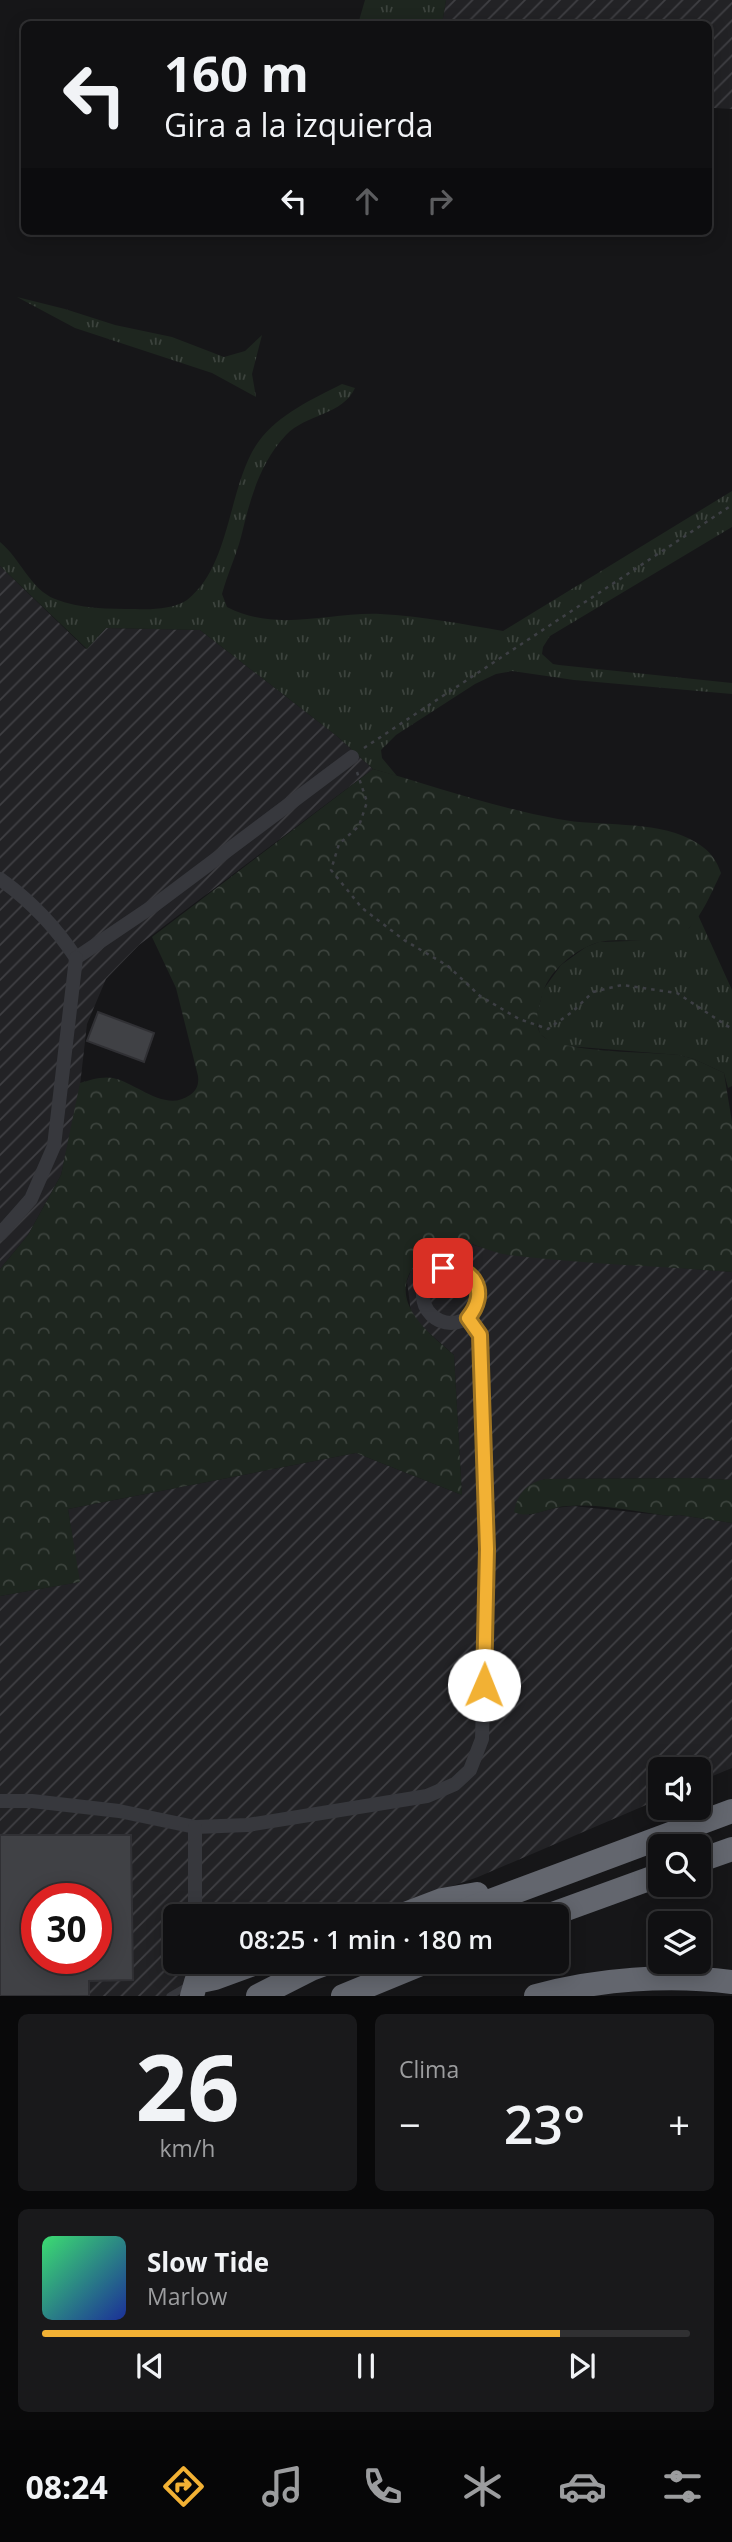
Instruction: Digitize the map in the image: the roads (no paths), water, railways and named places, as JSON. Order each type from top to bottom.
[{"type":"highway","points":[[482,1904],[732,1811]]},
{"type":"highway","points":[[711,1856],[732,1849]]},
{"type":"highway","points":[[569,1908],[648,1879]]},
{"type":"highway","points":[[432,1904],[537,1883]]},
{"type":"highway","points":[[194,1980],[226,1974]]},
{"type":"highway","points":[[258,1996],[305,1974]]},
{"type":"highway","points":[[294,1996],[332,1974]]},
{"type":"highway","points":[[343,1996],[397,1974]]},
{"type":"highway","points":[[375,1996],[408,1974]]},
{"type":"highway","points":[[536,1996],[572,1986],[664,1979],[732,1982]]},
{"type":"street","points":[[76,958],[156,904],[352,757]]},
{"type":"street","points":[[0,879],[56,928],[76,958],[54,1146],[31,1199],[0,1234]]},
{"type":"street","points":[[0,1801],[32,1801],[119,1811],[195,1827],[248,1825],[427,1796],[456,1784],[470,1770],[482,1740],[487,1549],[480,1335],[468,1318]]},
{"type":"street","points":[[195,1827],[195,1904]]},
{"type":"lane","points":[[170,1996],[194,1980]]}]
